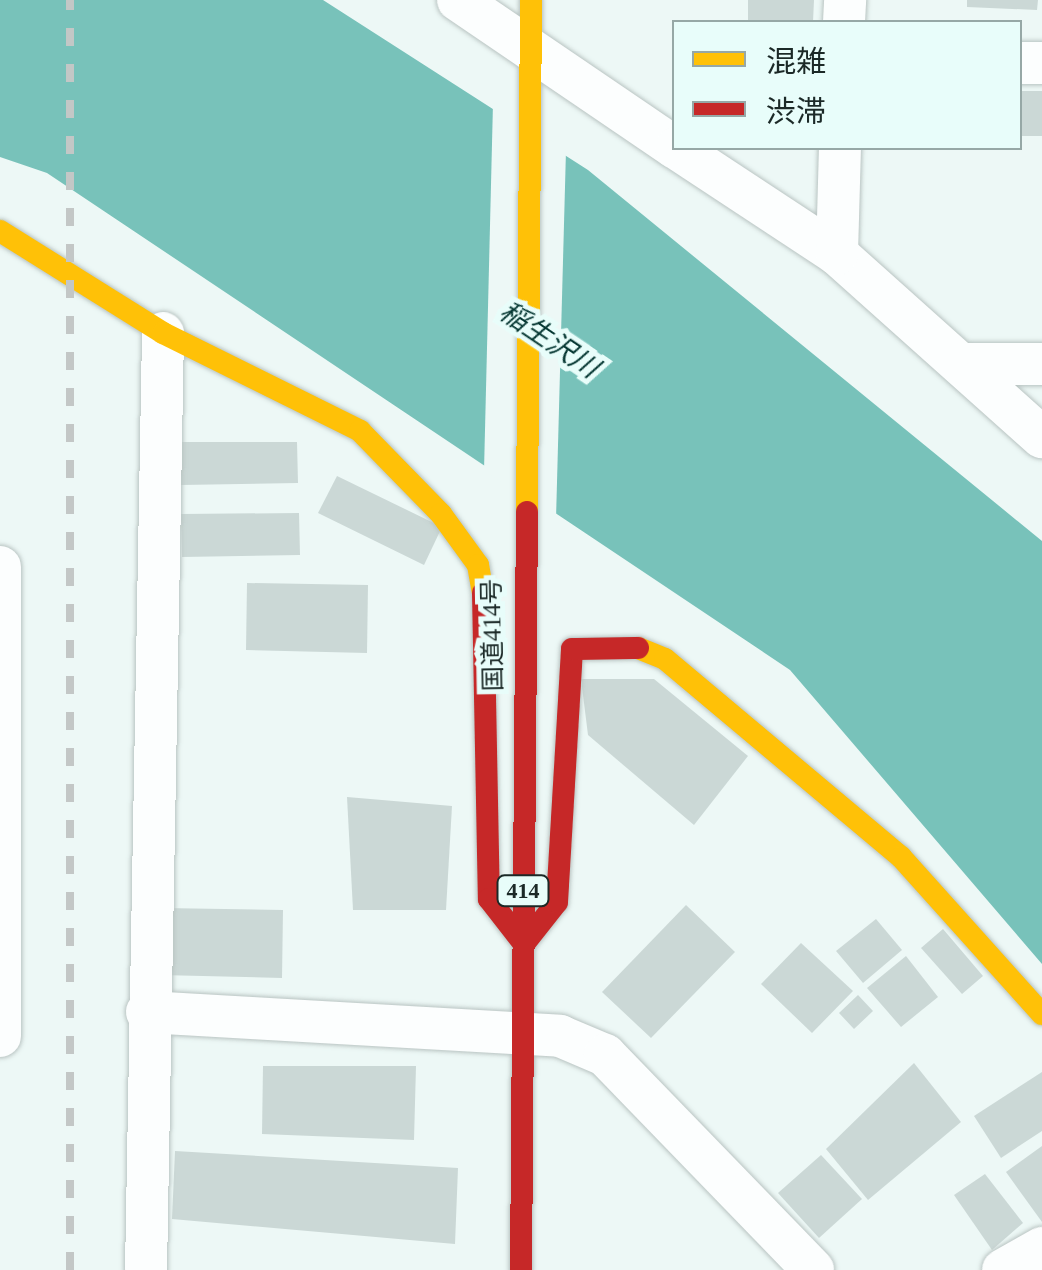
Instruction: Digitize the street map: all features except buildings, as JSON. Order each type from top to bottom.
[{"type":"main road","name":"国道414号","points":[[521,1270],[525,1030],[521,512],[531,0]]},
{"type":"main road","points":[[0,230],[163,333],[360,431],[478,565],[487,620],[488,899],[524,944],[558,902],[564,670],[572,649],[628,644],[665,659],[901,857],[1042,1014]]},
{"type":"street","points":[[458,0],[672,145]]},
{"type":"street","points":[[680,150],[838,254],[1042,437]]},
{"type":"street","points":[[838,254],[840,150]]},
{"type":"street","points":[[146,1270],[147,1012],[163,333]]},
{"type":"street","points":[[964,364],[1042,364]]},
{"type":"street","points":[[0,568],[1,1019]]},
{"type":"street","points":[[147,1012],[525,1030],[605,1054],[813,1270]]},
{"type":"street","points":[[1004,1270],[1042,1248]]},
{"type":"water","name":"稲生沢川","points":[[0,0],[323,0],[588,170],[1042,541],[1042,964],[790,670],[47,173],[0,157]]},
{"type":"pier","points":[[493,103],[566,150],[556,519],[484,471]]},
{"type":"railway","points":[[70,0],[70,1270]]},
{"type":"traffic: slow","points":[[527,512],[531,0]]},
{"type":"traffic: slow","points":[[0,231],[163,333],[360,431],[441,514],[478,565],[483,593]]},
{"type":"traffic: slow","points":[[638,648],[665,659],[901,857],[1042,1014]]},
{"type":"traffic: jam","points":[[521,1270],[527,512]]},
{"type":"traffic: jam","points":[[483,593],[489,899],[524,944],[557,902],[572,649],[638,648]]}]
